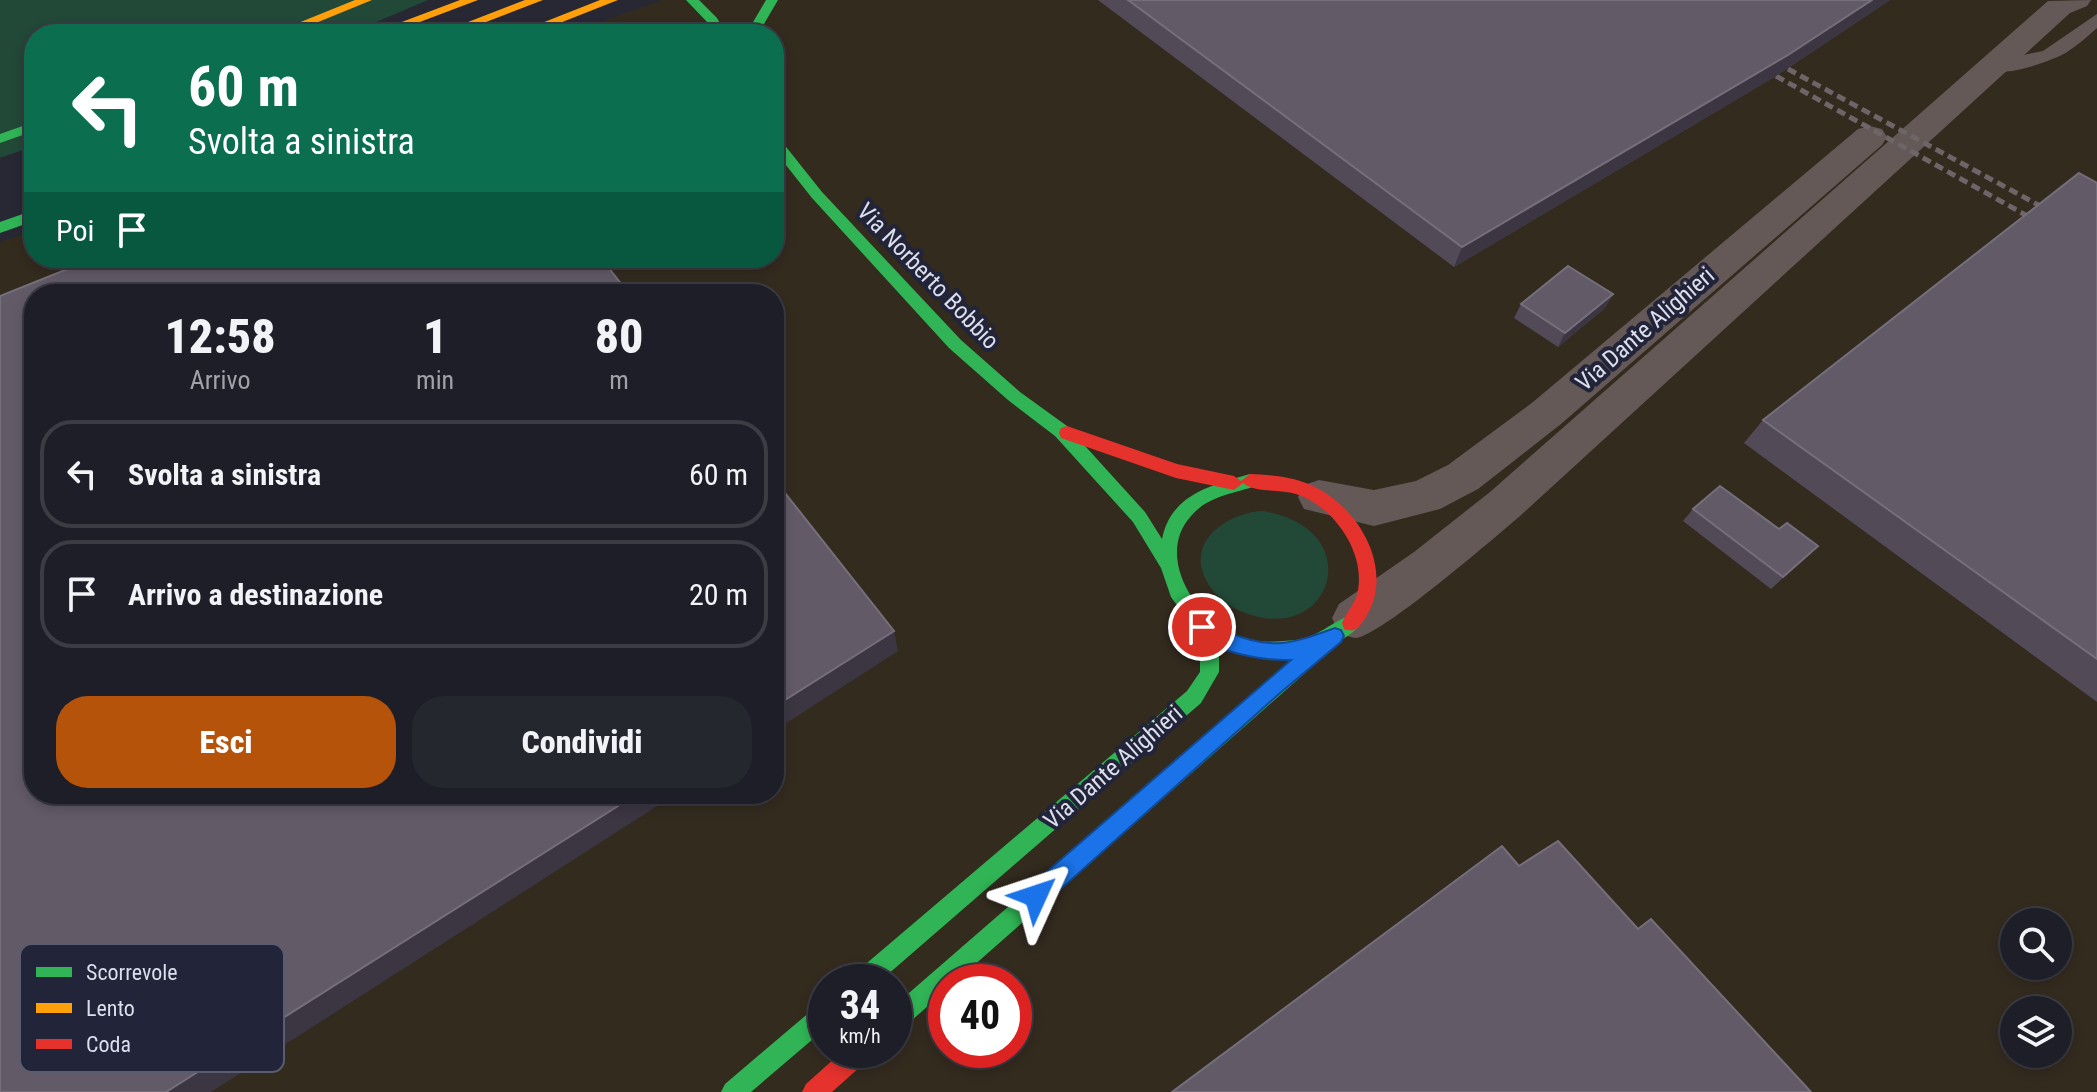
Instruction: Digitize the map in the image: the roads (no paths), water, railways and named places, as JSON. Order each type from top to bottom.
[{"type":"main road","points":[[303,24],[366,0]]},
{"type":"main road","points":[[404,24],[472,0]]},
{"type":"main road","points":[[547,24],[612,0]]},
{"type":"main road","points":[[692,0],[715,24]]},
{"type":"main road","points":[[758,24],[772,0]]},
{"type":"main road","points":[[471,24],[529,3]]},
{"type":"main road","points":[[0,139],[24,130]]},
{"type":"main road","name":"Via Norberto Bobbio","points":[[784,154],[817,195],[955,344],[1014,396],[1061,431],[1139,517],[1166,562]]},
{"type":"main road","points":[[0,228],[24,219]]},
{"type":"main road","name":"Via Norberto Bobbio","points":[[1061,431],[1176,471],[1234,483]]},
{"type":"main road","points":[[1270,482],[1319,497],[1349,522],[1366,553],[1368,589],[1345,627],[1315,646],[1290,652],[1265,652],[1224,640],[1202,627],[1173,590],[1166,562],[1167,545],[1180,515],[1205,494],[1234,483],[1270,482]]},
{"type":"main road","name":"Via Dante Alighieri","points":[[883,964],[1194,697],[1214,664],[1215,649],[1202,627]]},
{"type":"main road","name":"Via Dante Alighieri","points":[[912,1005],[1249,707],[1345,627]]},
{"type":"main road","points":[[733,1092],[808,1028]]},
{"type":"main road","points":[[814,1092],[841,1068]]},
{"type":"street","name":"Via Dante Alighieri","points":[[1345,627],[1430,565],[1505,504],[1581,435],[1758,254],[1910,120],[2029,0]]},
{"type":"street","name":"Via Dante Alighieri","points":[[1910,120],[1991,67],[2059,7],[2076,0]]},
{"type":"street","name":"Via Dante Alighieri","points":[[1319,497],[1374,508],[1425,497],[1463,477],[1758,254]]},
{"type":"street","points":[[1547,413],[1581,435]]},
{"type":"lane","points":[[1991,67],[2030,62],[2057,53],[2097,19]]},
{"type":"railway","points":[[1788,69],[2044,208]]},
{"type":"railway","points":[[1776,76],[2031,218]]}]
